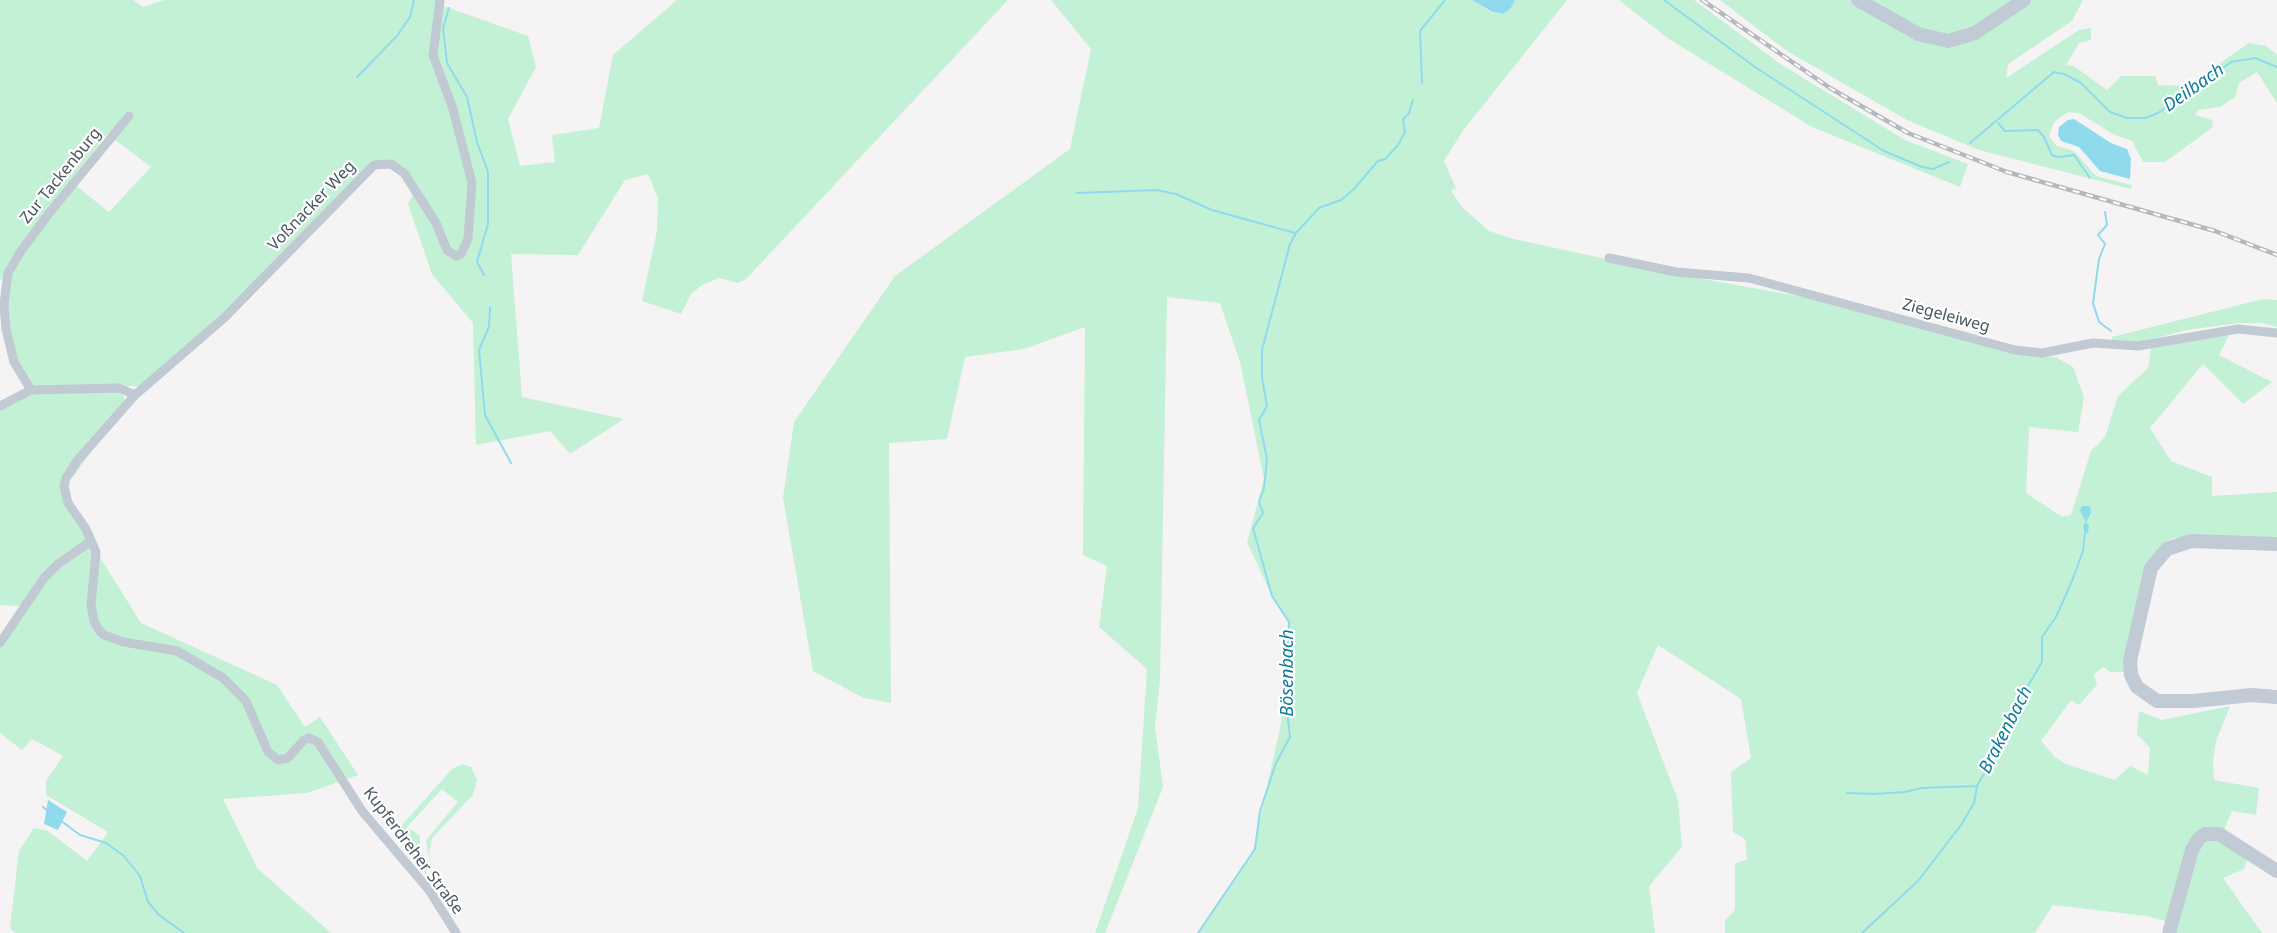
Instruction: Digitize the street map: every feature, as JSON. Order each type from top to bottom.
[{"type":"street","name":"Voßnacker Weg","points":[[135,395],[224,318],[374,165],[391,164],[404,173],[436,223],[447,250],[456,256],[461,254],[468,239],[472,183],[453,109],[433,55],[440,0]]},
{"type":"street","points":[[1858,0],[1918,34],[1948,41],[1975,33],[2024,0]]},
{"type":"street","name":"Zur Tackenburg","points":[[31,390],[14,362],[6,329],[4,304],[8,273],[45,219],[129,116]]},
{"type":"street","name":"Ziegeleiweg","points":[[1609,258],[1676,272],[1766,282],[2024,351],[2047,353],[2093,343],[2138,346],[2238,329],[2277,333]]},
{"type":"street","points":[[0,406],[31,390],[119,388],[135,395]]},
{"type":"street","name":"Kupferdreher Straße","points":[[135,395],[77,461],[66,478],[65,495],[91,541],[97,557],[91,614],[99,630],[104,635],[124,642],[177,651],[223,678],[246,701],[268,752],[278,760],[288,758],[304,740],[309,738],[318,742],[362,812],[429,890],[456,933]]},
{"type":"street","points":[[0,643],[44,578],[58,564],[91,541]]},
{"type":"street","points":[[2277,544],[2192,541],[2166,549],[2151,568],[2130,661],[2137,687],[2157,701],[2194,701],[2251,695],[2277,697]]},
{"type":"street","points":[[2169,933],[2192,850],[2199,838],[2205,834],[2219,834],[2277,871]]},
{"type":"green space","points":[[0,0],[133,0],[143,7],[164,0],[443,0],[438,4],[528,36],[536,67],[508,119],[520,166],[555,162],[552,135],[599,128],[613,55],[677,0],[1008,0],[746,279],[738,283],[719,278],[702,285],[691,294],[681,314],[642,301],[657,231],[658,198],[648,174],[625,180],[578,255],[511,254],[522,397],[624,419],[570,454],[550,431],[476,445],[473,323],[432,274],[408,204],[417,186],[384,161],[219,320],[140,386],[34,387],[14,364],[3,278],[0,280]],"holes":[[[107,134],[151,167],[109,212],[70,181]]]},
{"type":"green space","points":[[1051,0],[1472,0],[1492,13],[1503,14],[1511,8],[1515,0],[1567,0],[1462,132],[1444,161],[1456,188],[1451,191],[1463,208],[1489,231],[1514,239],[1675,274],[1820,300],[2032,355],[2056,357],[2073,367],[2084,397],[2078,432],[2029,427],[2026,493],[2062,517],[2071,515],[2091,451],[2105,437],[2118,396],[2148,368],[2151,348],[2230,333],[2219,355],[2272,382],[2243,404],[2203,364],[2150,428],[2171,461],[2212,477],[2212,496],[2277,492],[2277,539],[2190,536],[2174,538],[2163,543],[2146,566],[2124,672],[2111,672],[2103,667],[2094,674],[2097,685],[2079,705],[2071,700],[2041,741],[2055,757],[2066,764],[2115,780],[2130,766],[2148,775],[2150,748],[2137,734],[2139,711],[2162,720],[2230,706],[2216,741],[2213,761],[2214,780],[2259,788],[2256,815],[2232,811],[2219,842],[2248,858],[2244,869],[2223,878],[2262,933],[2172,933],[2175,924],[2147,916],[2053,905],[2035,933],[1725,933],[1725,920],[1735,910],[1735,864],[1747,859],[1745,839],[1733,832],[1731,772],[1751,758],[1741,699],[1658,645],[1637,693],[1678,800],[1682,847],[1649,886],[1655,933],[1197,933],[1253,851],[1286,700],[1289,622],[1272,596],[1247,542],[1264,479],[1240,362],[1220,303],[1167,297],[1160,680],[1155,727],[1163,787],[1105,933],[1095,933],[1138,808],[1147,669],[1099,627],[1107,566],[1083,555],[1085,327],[1024,349],[965,357],[947,439],[889,443],[891,703],[864,698],[813,671],[783,498],[794,422],[895,276],[1070,149],[1091,49]]},
{"type":"green space","points":[[1619,0],[1694,0],[1782,65],[1905,140],[1968,164],[1960,187],[1812,127],[1669,39]]},
{"type":"green space","points":[[1720,0],[2083,0],[2072,21],[2008,64],[2006,78],[2079,30],[2091,28],[2091,40],[2079,43],[2066,65],[2074,66],[2107,90],[2121,76],[2155,76],[2158,85],[2187,86],[2249,43],[2266,46],[2277,55],[2277,103],[2257,72],[2239,83],[2235,97],[2220,107],[2198,110],[2195,115],[2212,120],[2213,127],[2165,162],[2143,162],[2132,141],[2113,134],[2079,113],[2068,112],[2054,122],[2049,137],[2057,146],[2074,151],[2096,176],[2132,185],[2131,189],[1979,150],[1907,120],[1787,51]]},
{"type":"green space","points":[[2263,299],[2277,300],[2277,327],[2263,323],[2239,323],[2187,330],[2141,342],[2112,341],[2112,337]]},
{"type":"green space","points":[[122,390],[125,402],[74,476],[64,483],[89,540],[20,606],[0,605],[0,407],[33,391]]},
{"type":"green space","points":[[91,543],[141,623],[277,685],[305,727],[320,717],[358,775],[307,793],[223,799],[258,869],[331,933],[16,933],[10,928],[19,851],[34,828],[48,831],[87,861],[108,832],[46,795],[46,781],[63,756],[32,739],[22,750],[0,733],[0,646],[45,578]]},
{"type":"green space","points":[[462,764],[471,767],[477,780],[473,795],[432,838],[429,853],[434,883],[426,840],[458,802],[442,789],[407,827],[420,836],[420,850],[427,875],[393,835],[452,769]]},
{"type":"water","points":[[1472,0],[1515,0],[1511,8],[1503,14],[1492,12]]},
{"type":"water","points":[[2074,119],[2111,143],[2127,149],[2131,159],[2130,179],[2100,171],[2079,147],[2061,141],[2058,135],[2059,127],[2068,120]]},
{"type":"water","points":[[2082,506],[2090,506],[2091,513],[2086,522],[2080,511]]},
{"type":"water","points":[[2086,522],[2089,526],[2085,534],[2083,526]]},
{"type":"water","points":[[48,800],[67,812],[58,830],[44,824]]},
{"type":"waterway","points":[[357,77],[397,36],[410,17],[414,0]]},
{"type":"waterway","name":"Bösenbach","points":[[1422,83],[1420,31],[1445,0]]},
{"type":"waterway","name":"Deilbach","points":[[1664,0],[1755,67],[1884,151],[1922,167],[1933,169],[1949,162]]},
{"type":"waterway","points":[[449,8],[443,28],[447,63],[467,97],[477,142],[488,172],[488,224],[477,262],[484,275]]},
{"type":"waterway","name":"Deilbach","points":[[1970,143],[2054,72],[2064,74],[2081,83],[2110,112],[2127,118],[2146,118],[2158,113],[2231,62],[2255,58],[2277,67]]},
{"type":"waterway","name":"Bösenbach","points":[[1198,933],[1255,849],[1260,811],[1276,763],[1290,737],[1286,700],[1289,622],[1272,596],[1253,528],[1263,513],[1259,502],[1264,488],[1267,459],[1259,420],[1267,406],[1262,378],[1262,350],[1290,244],[1296,233],[1319,208],[1341,200],[1354,189],[1378,161],[1385,159],[1398,145],[1405,132],[1403,119],[1409,113],[1413,100]]},
{"type":"waterway","name":"Brakenbach","points":[[1998,123],[2005,131],[2038,130],[2044,137],[2052,155],[2058,157],[2074,155],[2090,178]]},
{"type":"waterway","points":[[1077,193],[1157,190],[1176,194],[1212,210],[1295,233]]},
{"type":"waterway","name":"Brakenbach","points":[[2105,212],[2107,225],[2098,235],[2105,244],[2099,259],[2093,303],[2099,322],[2111,331]]},
{"type":"waterway","points":[[490,307],[489,327],[479,350],[485,415],[511,463]]},
{"type":"waterway","name":"Brakenbach","points":[[1862,933],[1918,881],[1961,825],[1974,803],[1977,786],[1997,751],[2005,725],[2042,662],[2042,637],[2056,617],[2072,581],[2083,551],[2085,532]]},
{"type":"waterway","name":"Brakenbach","points":[[1847,793],[1873,794],[1905,792],[1921,788],[1977,786]]},
{"type":"waterway","points":[[43,807],[48,811]]},
{"type":"waterway","points":[[60,820],[80,835],[106,843],[124,856],[140,876],[148,902],[159,915],[184,933]]},
{"type":"railway","points":[[1702,0],[1830,88],[1908,133],[2007,172],[2215,231],[2277,255]]}]
